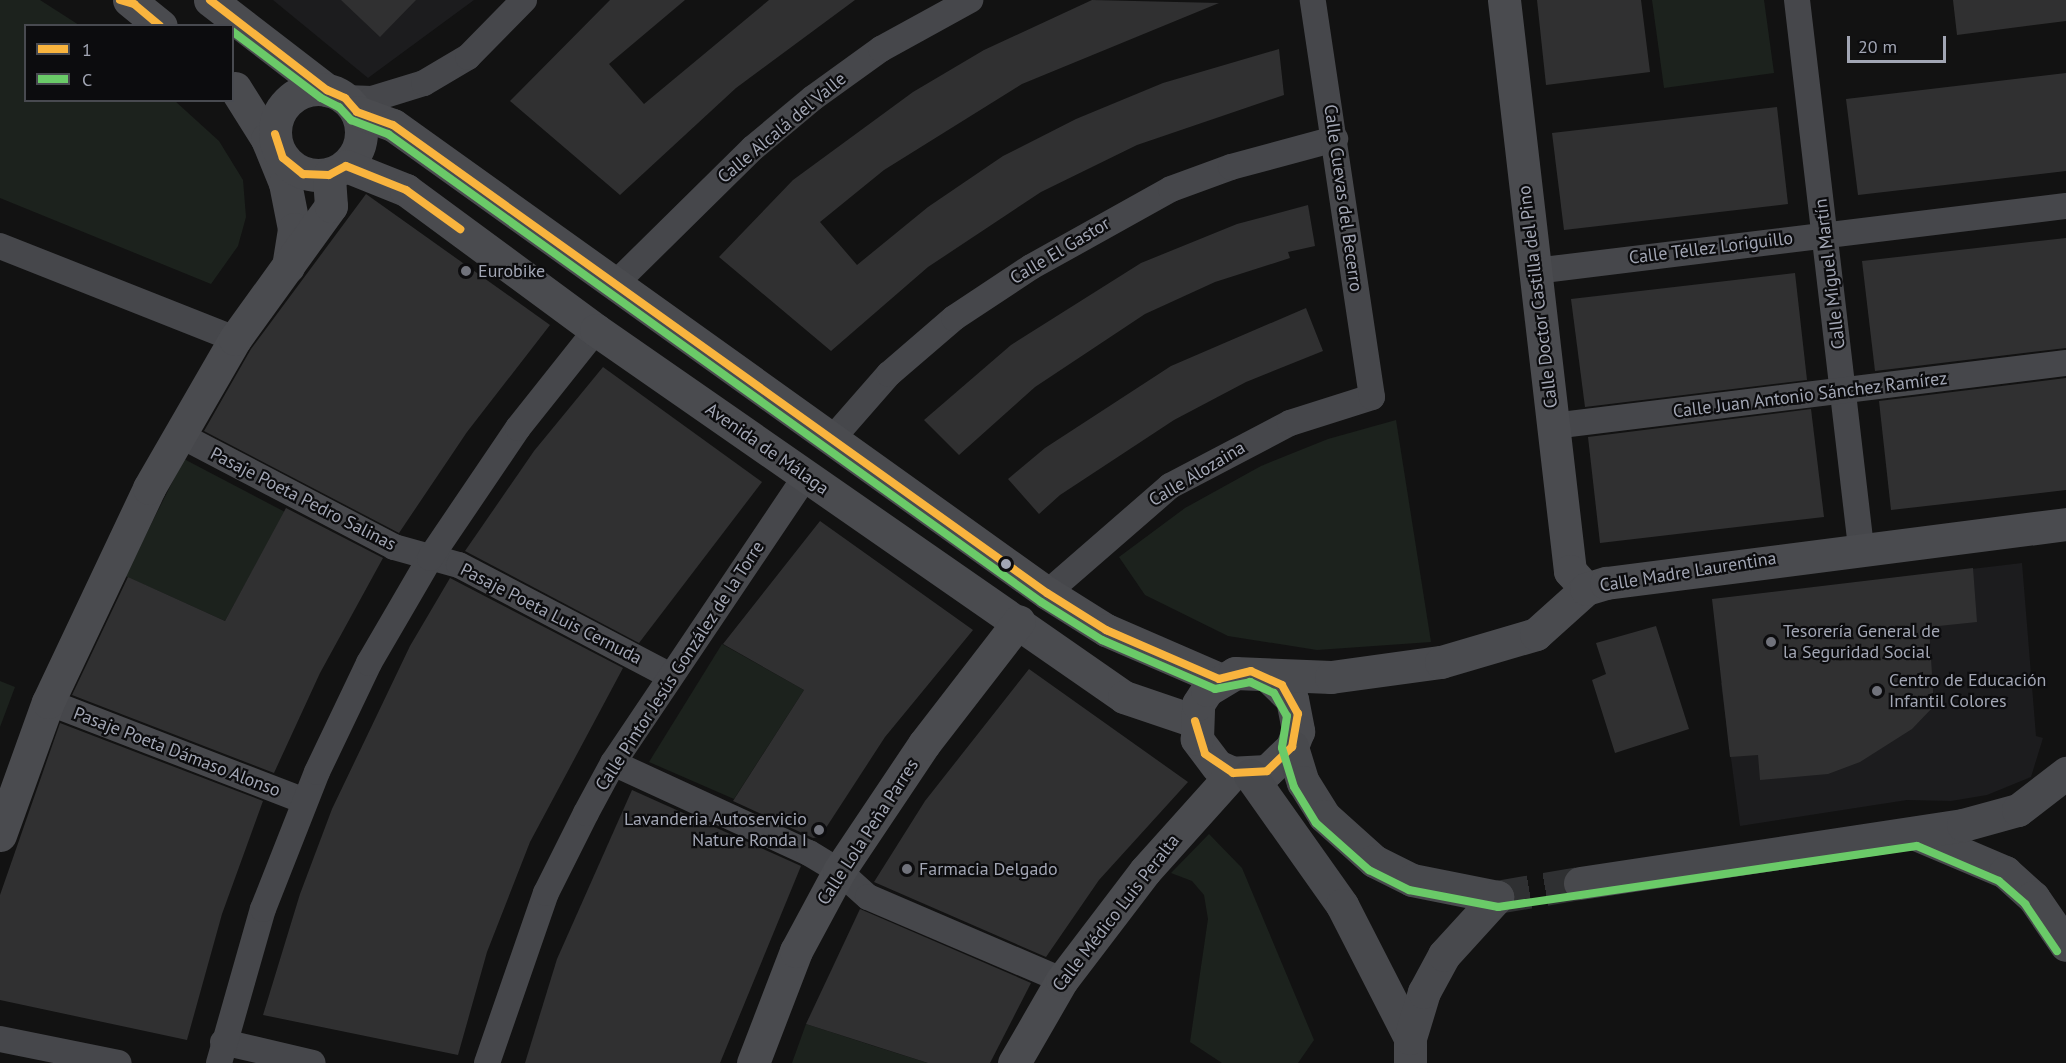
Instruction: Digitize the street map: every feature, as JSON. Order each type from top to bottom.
[{"type":"main road","points":[[1292,747],[1303,782],[1323,816],[1374,861],[1412,880],[1497,897],[1444,955],[1424,992],[1410,1051]]},
{"type":"main road","points":[[1580,884],[1918,835],[2018,810],[2066,772]]},
{"type":"main road","points":[[1242,774],[1342,905],[1410,1051]]},
{"type":"main road","points":[[1918,835],[2005,872],[2033,897],[2066,945]]},
{"type":"street","points":[[210,0],[343,100],[393,125],[1047,593],[1106,630],[1219,679]]},
{"type":"street","points":[[338,170],[310,175],[292,167],[277,147],[276,120],[290,99],[301,92],[343,100],[372,99],[423,83],[468,57],[524,0]]},
{"type":"street","name":"Calle Alcalá del Valle","points":[[616,283],[728,172],[813,98],[881,49],[970,0]]},
{"type":"street","name":"Calle Cuevas del Becerro","points":[[1313,0],[1372,397]]},
{"type":"street","name":"Calle Doctor Castilla del Pino","points":[[1504,0],[1570,571],[1586,589]]},
{"type":"street","name":"Calle Miguel Martín","points":[[1797,0],[1861,547]]},
{"type":"street","points":[[128,1],[158,24]]},
{"type":"street","points":[[234,86],[275,134]]},
{"type":"street","points":[[234,86],[267,140],[285,183],[294,229],[287,272]]},
{"type":"street","points":[[0,835],[48,702],[100,586],[178,434],[236,339],[287,272],[331,206],[338,170],[361,141],[343,100]]},
{"type":"street","name":"Calle El Gastor","points":[[832,439],[889,374],[954,318],[1031,267],[1171,189],[1231,166],[1335,139]]},
{"type":"street","name":"Avenida de Málaga","points":[[338,170],[406,190],[596,330],[1124,696],[1195,721]]},
{"type":"street","name":"Calle Téllez Loriguillo","points":[[1535,271],[2066,206]]},
{"type":"street","points":[[0,246],[236,339]]},
{"type":"street","points":[[313,1063],[221,1053],[263,909],[305,801],[369,663],[430,558],[518,428],[596,330]]},
{"type":"street","name":"Calle Juan Antonio Sánchez Ramírez","points":[[1553,426],[2066,363]]},
{"type":"street","name":"Calle Alozaina","points":[[1047,593],[1170,486],[1290,423],[1372,397]]},
{"type":"street","name":"Pasaje Poeta Pedro Salinas","points":[[178,434],[394,547],[430,558]]},
{"type":"street","name":"Calle Pintor Jesús González de la Torre","points":[[487,1063],[546,893],[613,763],[806,476]]},
{"type":"street","name":"Calle Madre Laurentina","points":[[1268,676],[1331,677],[1441,662],[1536,634],[1586,589],[1638,577],[1861,547],[2066,524]]},
{"type":"street","name":"Pasaje Poeta Luis Cernuda","points":[[430,558],[459,565],[670,676]]},
{"type":"street","name":"Calle Lola Peña Parres","points":[[753,1063],[796,951],[838,871],[924,744],[1018,621]]},
{"type":"street","points":[[1298,714],[1287,692],[1268,676],[1251,671],[1219,679],[1198,704],[1195,721],[1205,754],[1242,774],[1282,761],[1292,747],[1298,714],[1331,677]]},
{"type":"street","name":"Pasaje Poeta Dámaso Alonso","points":[[48,702],[305,801]]},
{"type":"street","points":[[613,763],[838,871],[868,897],[1062,980]]},
{"type":"street","name":"Calle Médico Luis Peralta","points":[[1014,1063],[1062,980],[1145,871],[1242,774]]},
{"type":"street","points":[[0,1039],[119,1063]]},
{"type":"shaded area","points":[[0,0],[40,0],[77,24],[24,24],[24,102],[176,102],[219,141],[243,180],[246,217],[238,246],[211,284],[0,198]]},
{"type":"shaded area","points":[[273,0],[474,0],[368,78]]},
{"type":"shaded area","points":[[1652,0],[1764,0],[1774,73],[1664,88]]},
{"type":"shaded area","points":[[1396,420],[1431,642],[1317,650],[1228,636],[1145,595],[1119,557],[1185,508],[1261,466],[1328,439]]},
{"type":"shaded area","points":[[184,459],[285,512],[225,621],[125,576]]},
{"type":"shaded area","name":"Centro de Educación Infantil Colores","points":[[2022,563],[2036,736],[2043,738],[2031,777],[1987,795],[1951,801],[1907,800],[1740,826],[1721,683],[1828,673],[1820,587]]},
{"type":"shaded area","points":[[722,644],[804,690],[734,799],[649,762]]},
{"type":"shaded area","points":[[0,681],[15,687],[0,727]]},
{"type":"shaded area","points":[[1209,834],[1242,868],[1314,1040],[1298,1063],[1222,1063],[1190,1042],[1208,919],[1204,895],[1192,881],[1171,873]]},
{"type":"shaded area","points":[[806,1024],[877,1047],[928,1063],[792,1063]]},
{"type":"building","points":[[341,0],[416,0],[380,37]]},
{"type":"building","points":[[610,0],[685,0],[609,64],[644,104],[769,0],[855,0],[736,88],[620,195],[510,101]]},
{"type":"building","points":[[1092,0],[1219,3],[1022,84],[884,170],[820,222],[857,265],[928,207],[1003,156],[1076,119],[1163,83],[1279,49],[1284,95],[1137,145],[1041,192],[928,267],[831,351],[719,257],[793,180],[913,92],[984,50]]},
{"type":"building","points":[[1537,0],[1641,0],[1650,72],[1546,85]]},
{"type":"building","points":[[1953,0],[2066,0],[2066,21],[1957,35]]},
{"type":"building","points":[[2066,73],[2066,171],[1858,195],[1846,99]]},
{"type":"building","points":[[1777,107],[1788,204],[1564,230],[1552,133]]},
{"type":"building","points":[[366,194],[550,325],[467,432],[399,533],[204,431],[251,349]]},
{"type":"building","points":[[1308,205],[1315,246],[1288,252],[1290,258],[1215,282],[1145,314],[1035,387],[959,455],[924,420],[1011,345],[1141,263],[1237,224]]},
{"type":"building","points":[[2066,238],[2066,348],[1875,371],[1862,261]]},
{"type":"building","points":[[1795,273],[1807,380],[1585,407],[1571,299]]},
{"type":"building","points":[[1306,308],[1323,351],[1246,382],[1174,420],[1060,495],[1039,514],[1008,479],[1045,448],[1171,366]]},
{"type":"building","points":[[603,367],[762,482],[639,643],[465,551],[534,451]]},
{"type":"building","points":[[2066,378],[2066,490],[1891,510],[1879,401]]},
{"type":"building","points":[[1811,409],[1824,517],[1600,543],[1588,437]]},
{"type":"building","points":[[286,508],[383,558],[320,673],[274,773],[72,695],[128,577],[225,621]]},
{"type":"building","points":[[820,521],[973,630],[885,737],[820,837],[813,838],[733,801],[804,690],[723,644]]},
{"type":"building","points":[[1973,568],[1977,622],[1929,627],[1934,706],[1912,729],[1860,762],[1828,774],[1760,780],[1758,755],[1730,757],[1712,599]]},
{"type":"building","points":[[450,578],[623,668],[530,842],[487,952],[458,1055],[263,1015],[300,894],[332,809],[410,646]]},
{"type":"building","points":[[1656,626],[1689,729],[1615,753],[1592,680],[1606,674],[1596,643]]},
{"type":"building","points":[[1029,669],[1188,782],[1099,880],[1046,957],[874,882],[925,801]]},
{"type":"building","points":[[60,723],[263,801],[222,914],[187,1040],[0,1000],[0,895]]},
{"type":"building","points":[[632,790],[801,866],[720,1063],[525,1063],[557,959]]},
{"type":"building","points":[[860,909],[1031,983],[990,1063],[928,1063],[806,1024]]},
{"type":"tunnel","points":[[1497,897],[1580,883]]},
{"type":"transit line","name":"1","points":[[120,0],[134,4],[158,24]]},
{"type":"transit line","name":"1","points":[[210,0],[327,90],[345,98],[357,112]]},
{"type":"transit line","name":"C","points":[[234,33],[321,98],[339,107],[351,120],[388,134],[1041,602],[1102,640],[1215,689],[1250,682],[1274,693],[1287,716],[1282,748],[1294,787],[1316,823],[1369,870],[1409,890],[1498,907],[1917,846],[1999,881],[2025,904],[2057,951]]},
{"type":"transit line","name":"1","points":[[357,112],[393,125],[1047,593],[1106,630],[1219,679]]},
{"type":"transit line","name":"1","points":[[275,134],[283,158],[303,174],[329,175],[346,166]]},
{"type":"transit line","name":"1","points":[[346,166],[406,190],[460,229]]},
{"type":"transit line","name":"1","points":[[1195,721],[1205,754],[1233,773],[1267,771],[1292,747],[1298,714],[1282,685],[1251,671],[1219,679]]},
{"type":"place","name":"Eurobike","points":[[466,271]]},
{"type":"place","name":"Tesorería General de la Seguridad Social","points":[[1771,642]]},
{"type":"place","name":"Centro de Educación Infantil Colores","points":[[1877,691]]},
{"type":"place","name":"Lavanderia Autoservicio Nature Ronda I","points":[[819,830]]},
{"type":"place","name":"Farmacia Delgado","points":[[907,869]]}]
